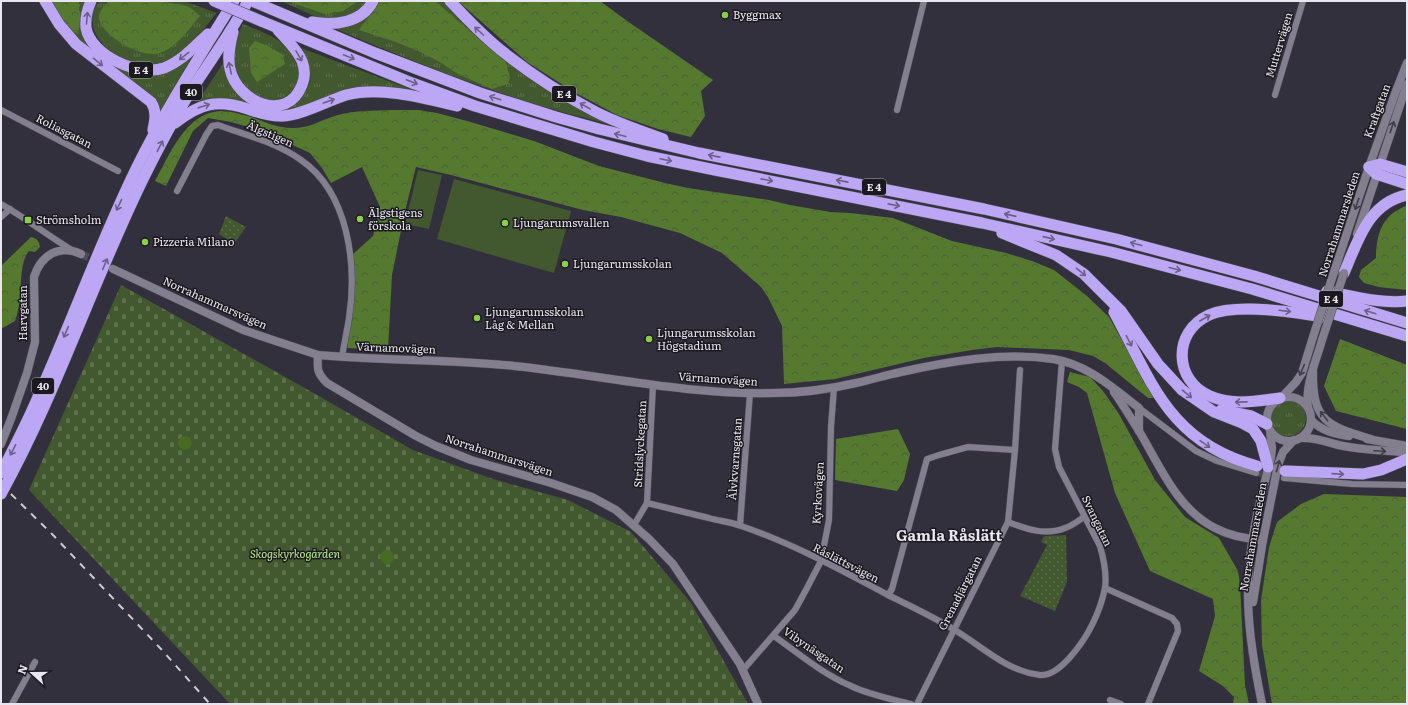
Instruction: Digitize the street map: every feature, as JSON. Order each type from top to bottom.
[{"type":"highway","points":[[45,1],[59,24],[76,44],[150,102],[154,107],[155,113],[151,140]]},
{"type":"highway","name":"E 4","points":[[91,1],[86,18],[86,29],[96,46],[121,64],[135,69],[148,71],[164,68],[176,62],[188,53],[223,19],[234,1]]},
{"type":"highway","name":"E 4","points":[[214,1],[419,85],[475,106],[534,125],[646,156],[956,218],[1111,252],[1252,288],[1405,336]]},
{"type":"highway","name":"40","points":[[1,494],[32,434],[62,368],[145,174],[198,79],[236,23],[248,1]]},
{"type":"highway","points":[[252,1],[374,53],[480,93],[599,129],[699,153]]},
{"type":"highway","points":[[295,19],[330,25],[343,23],[354,19],[363,13],[373,1]]},
{"type":"highway","name":"E 4","points":[[450,1],[477,29],[507,55],[549,85],[593,111],[699,153],[984,209],[1116,239],[1254,276],[1407,323]]},
{"type":"highway","name":"40","points":[[1,474],[38,398],[110,227],[151,140],[198,57],[223,19]]},
{"type":"highway","points":[[236,23],[228,60],[230,71],[240,89],[255,102],[272,106],[281,105],[290,101],[296,96],[304,82],[303,63],[298,54],[275,26]]},
{"type":"highway","points":[[171,126],[196,109],[209,104],[223,103],[235,105],[263,114],[285,116],[295,114],[348,95],[369,92],[417,96],[534,125]]},
{"type":"highway","points":[[1375,168],[1407,172]]},
{"type":"highway","points":[[1375,168],[1407,184]]},
{"type":"highway","points":[[1340,271],[1364,228],[1375,213],[1389,201],[1407,195]]},
{"type":"highway","points":[[956,218],[1009,236],[1056,255],[1084,274],[1121,311],[1158,364],[1182,390],[1214,412],[1253,429],[1261,441],[1268,467]]},
{"type":"highway","points":[[1254,276],[1373,300],[1397,302],[1407,301]]},
{"type":"highway","points":[[1105,294],[1153,386],[1174,417],[1188,431],[1213,449],[1256,469]]},
{"type":"highway","points":[[1281,397],[1230,402],[1210,396],[1200,391],[1193,385],[1187,376],[1182,359],[1182,348],[1191,330],[1198,322],[1209,315],[1241,310],[1273,310],[1306,314],[1405,336]]},
{"type":"highway","points":[[1202,405],[1250,416],[1268,427]]},
{"type":"highway","points":[[1284,474],[1363,474],[1381,470],[1407,459]]},
{"type":"street","points":[[897,110],[924,1]]},
{"type":"street","name":"Muttervägen","points":[[1275,94],[1303,1]]},
{"type":"street","name":"Kraftgatan","points":[[1375,168],[1396,91],[1407,63]]},
{"type":"street","name":"Kraftgatan","points":[[1375,168],[1407,84]]},
{"type":"street","name":"Roliasgatan","points":[[1,110],[118,170]]},
{"type":"street","name":"Älgstigen","points":[[177,191],[206,135],[212,126],[218,125],[288,152],[302,160],[317,174],[327,187],[338,207],[350,250],[352,279],[349,318],[342,357]]},
{"type":"street","name":"Norrahammarsleden","points":[[1281,397],[1296,382],[1302,373],[1313,337],[1340,271],[1375,168]]},
{"type":"street","points":[[1,204],[22,216],[52,238],[77,253]]},
{"type":"street","points":[[1,217],[10,209]]},
{"type":"street","name":"Harvgatan","points":[[1,444],[27,373],[35,342],[34,278],[37,268],[50,254],[61,250],[77,253]]},
{"type":"street","name":"Norrahammarsvägen","points":[[113,269],[243,330],[318,355],[317,366],[319,375],[326,383],[416,436],[436,446],[465,458],[551,483],[592,497],[616,510],[634,524],[673,564],[743,670],[758,704]]},
{"type":"street","name":"Norrahammarsleden","points":[[1308,406],[1308,384],[1322,340],[1340,271]]},
{"type":"street","name":"Värnamovägen","points":[[318,355],[462,361],[512,365],[586,374],[653,385],[714,392],[750,393],[778,393],[834,388],[899,372],[949,363],[997,357],[1029,357],[1062,361],[1084,369],[1108,384],[1139,408],[1139,431]]},
{"type":"street","name":"Svangatan","points":[[1048,674],[1060,667],[1084,640],[1093,624],[1105,588],[1106,574],[1100,546],[1059,467],[1056,456],[1055,449],[1062,361]]},
{"type":"street","name":"Grenadjärgatan","points":[[917,704],[953,629],[1008,522],[1020,370]]},
{"type":"street","points":[[1313,371],[1314,396],[1322,415],[1327,421],[1339,429],[1370,439]]},
{"type":"street","name":"Värnamovägen","points":[[1108,384],[1139,431],[1160,470],[1174,491],[1190,509],[1205,522],[1218,530],[1263,540]]},
{"type":"street","name":"Stridslyckegatan","points":[[647,503],[653,385]]},
{"type":"street","name":"Kyrkovägen","points":[[743,670],[774,636],[794,610],[821,561],[829,520],[830,427],[834,388]]},
{"type":"street","name":"Älvkvarnsgatan","points":[[740,526],[750,393]]},
{"type":"street","points":[[1297,439],[1306,433],[1310,427],[1311,420],[1308,406],[1296,397],[1281,397],[1270,406],[1267,412],[1268,427],[1274,436],[1280,440],[1287,441],[1314,438],[1342,446],[1407,453]]},
{"type":"street","points":[[1139,408],[1196,451],[1222,463],[1256,469]]},
{"type":"street","points":[[1311,420],[1319,428],[1332,433],[1407,446]]},
{"type":"street","name":"Norrahammarsleden","points":[[1262,704],[1255,667],[1250,618],[1249,568],[1253,539],[1272,448],[1268,427]]},
{"type":"street","name":"Norrahammarsleden","points":[[1250,618],[1263,540],[1278,466],[1283,452],[1297,439]]},
{"type":"street","points":[[888,595],[892,589],[927,459],[968,447],[1014,450]]},
{"type":"street","points":[[1284,474],[1352,484],[1407,485]]},
{"type":"street","points":[[634,524],[647,503]]},
{"type":"street","name":"Råslättsvägen","points":[[647,503],[740,526],[779,540],[953,629],[988,654],[1009,665],[1040,675],[1048,674]]},
{"type":"street","points":[[1008,522],[1037,531],[1046,532],[1065,528],[1084,517]]},
{"type":"street","points":[[1105,588],[1172,618],[1177,624],[1178,631],[1148,704]]},
{"type":"street","name":"Vibynäsgatan","points":[[774,636],[822,671],[852,687],[883,698],[911,704]]},
{"type":"street","points":[[12,704],[35,662]]},
{"type":"street","points":[[1110,700],[1121,704]]},
{"type":"green space","points":[[50,1],[86,1],[82,21],[119,68],[132,74],[140,75],[194,53],[160,112],[84,47]]},
{"type":"green space","points":[[52,1],[79,1],[81,15],[78,34],[73,32],[65,25]]},
{"type":"green space","points":[[99,1],[184,1],[217,13],[183,52],[169,60],[157,64],[142,65],[118,56],[101,42],[95,32],[92,22],[94,12]]},
{"type":"green space","points":[[109,1],[162,1],[186,6],[200,16],[172,47],[160,53],[144,53],[125,45],[108,33],[102,26],[99,19],[99,14]]},
{"type":"green space","points":[[281,1],[368,1],[351,16],[328,19],[314,16]]},
{"type":"green space","points":[[287,1],[358,1],[343,11],[325,14]]},
{"type":"green space","points":[[379,1],[445,1],[468,26],[618,127],[548,108],[487,88],[411,60],[336,29],[370,13]]},
{"type":"green space","points":[[380,1],[435,1],[505,60],[510,77],[508,84],[492,89],[458,74],[440,62],[418,51],[359,30]]},
{"type":"green space","points":[[458,1],[600,1],[713,80],[701,91],[705,116],[691,137],[658,129],[617,115],[574,92],[527,62]]},
{"type":"green space","points":[[243,24],[261,31],[279,41],[294,54],[298,62],[300,72],[297,91],[282,101],[263,101],[245,87],[235,73],[232,58],[236,38]]},
{"type":"green space","points":[[255,41],[268,46],[283,55],[285,64],[257,82],[251,73],[249,48]]},
{"type":"green space","points":[[298,47],[421,93],[384,90],[290,113],[199,102],[200,98],[224,62],[241,97],[295,104],[306,89],[310,76],[308,63]]},
{"type":"green space","points":[[419,110],[437,113],[534,141],[599,166],[688,188],[769,200],[830,212],[893,218],[952,241],[1006,253],[1032,261],[1054,270],[1087,296],[1109,317],[1154,398],[1148,398],[1105,363],[1093,356],[1069,350],[997,347],[924,358],[835,379],[784,384],[782,326],[768,297],[761,287],[722,253],[680,233],[621,217],[583,210],[416,167],[392,275],[388,350],[347,348],[351,318],[351,256],[373,236],[380,207],[362,167],[331,183],[322,168],[310,153],[260,130],[231,122],[208,118],[193,131],[166,186],[155,181],[180,136],[189,126],[209,113],[221,111],[232,112],[276,126],[301,128],[345,113]]},
{"type":"green space","points":[[418,170],[442,175],[429,229],[405,224]]},
{"type":"green space","name":"Ljungarumsvallen","points":[[454,179],[571,211],[554,273],[437,239]]},
{"type":"green space","points":[[1407,205],[1407,290],[1379,287],[1364,283],[1359,277],[1361,270],[1376,258],[1379,233],[1384,222],[1393,213]]},
{"type":"green space","points":[[226,216],[246,227],[234,244],[219,234]]},
{"type":"green space","points":[[31,237],[37,240],[40,247],[35,252],[29,251],[26,256],[22,269],[20,299],[15,321],[1,329],[1,266]]},
{"type":"green space","name":"Skogskyrkogården","points":[[121,285],[413,450],[493,479],[568,500],[631,532],[691,603],[748,704],[230,704],[29,490]]},
{"type":"green space","points":[[1340,339],[1407,365],[1407,429],[1336,411],[1324,386]]},
{"type":"green space","points":[[1070,372],[1090,377],[1103,391],[1119,414],[1155,480],[1185,517],[1219,538],[1238,571],[1245,685],[1249,704],[1233,704],[1234,697],[1223,686],[1199,671],[1215,616],[1213,599],[1150,571],[1115,493],[1087,393],[1079,387],[1067,382]]},
{"type":"green space","points":[[1291,400],[1301,405],[1305,411],[1305,425],[1301,431],[1295,435],[1285,436],[1275,431],[1271,425],[1270,415],[1275,405],[1281,401]]},
{"type":"green space","points":[[898,429],[910,454],[904,480],[897,491],[835,480],[836,439]]},
{"type":"green space","points":[[1324,494],[1407,497],[1407,704],[1272,704],[1262,645],[1261,600],[1269,547],[1277,522],[1301,504]]},
{"type":"green space","points":[[1066,535],[1067,582],[1055,611],[1020,596],[1047,545],[1041,542],[1044,536]]},
{"type":"shaded area","points":[[185,436],[190,438],[192,443],[190,448],[185,450],[180,448],[178,443],[180,438]]},
{"type":"shaded area","points":[[387,550],[392,552],[394,557],[392,562],[387,564],[382,562],[380,557],[382,552]]},
{"type":"tunnel","points":[[81,254],[100,263]]},
{"type":"tunnel","points":[[1256,473],[1284,478]]},
{"type":"railway","points":[[11,494],[53,535],[161,649],[210,704]]},
{"type":"place","name":"Byggmax","points":[[725,15]]},
{"type":"place","name":"Älgstigens förskola","points":[[360,219]]},
{"type":"place","name":"Strömsholm","points":[[28,220]]},
{"type":"place","name":"Ljungarumsvallen","points":[[505,223]]},
{"type":"place","name":"Pizzeria Milano","points":[[145,242]]},
{"type":"place","name":"Ljungarumsskolan","points":[[565,264]]},
{"type":"place","name":"Ljungarumsskolan Låg & Mellan","points":[[477,318]]},
{"type":"place","name":"Ljungarumsskolan Högstadium","points":[[649,339]]},
{"type":"district","name":"Gamla Råslätt","points":[[949,536]]}]
